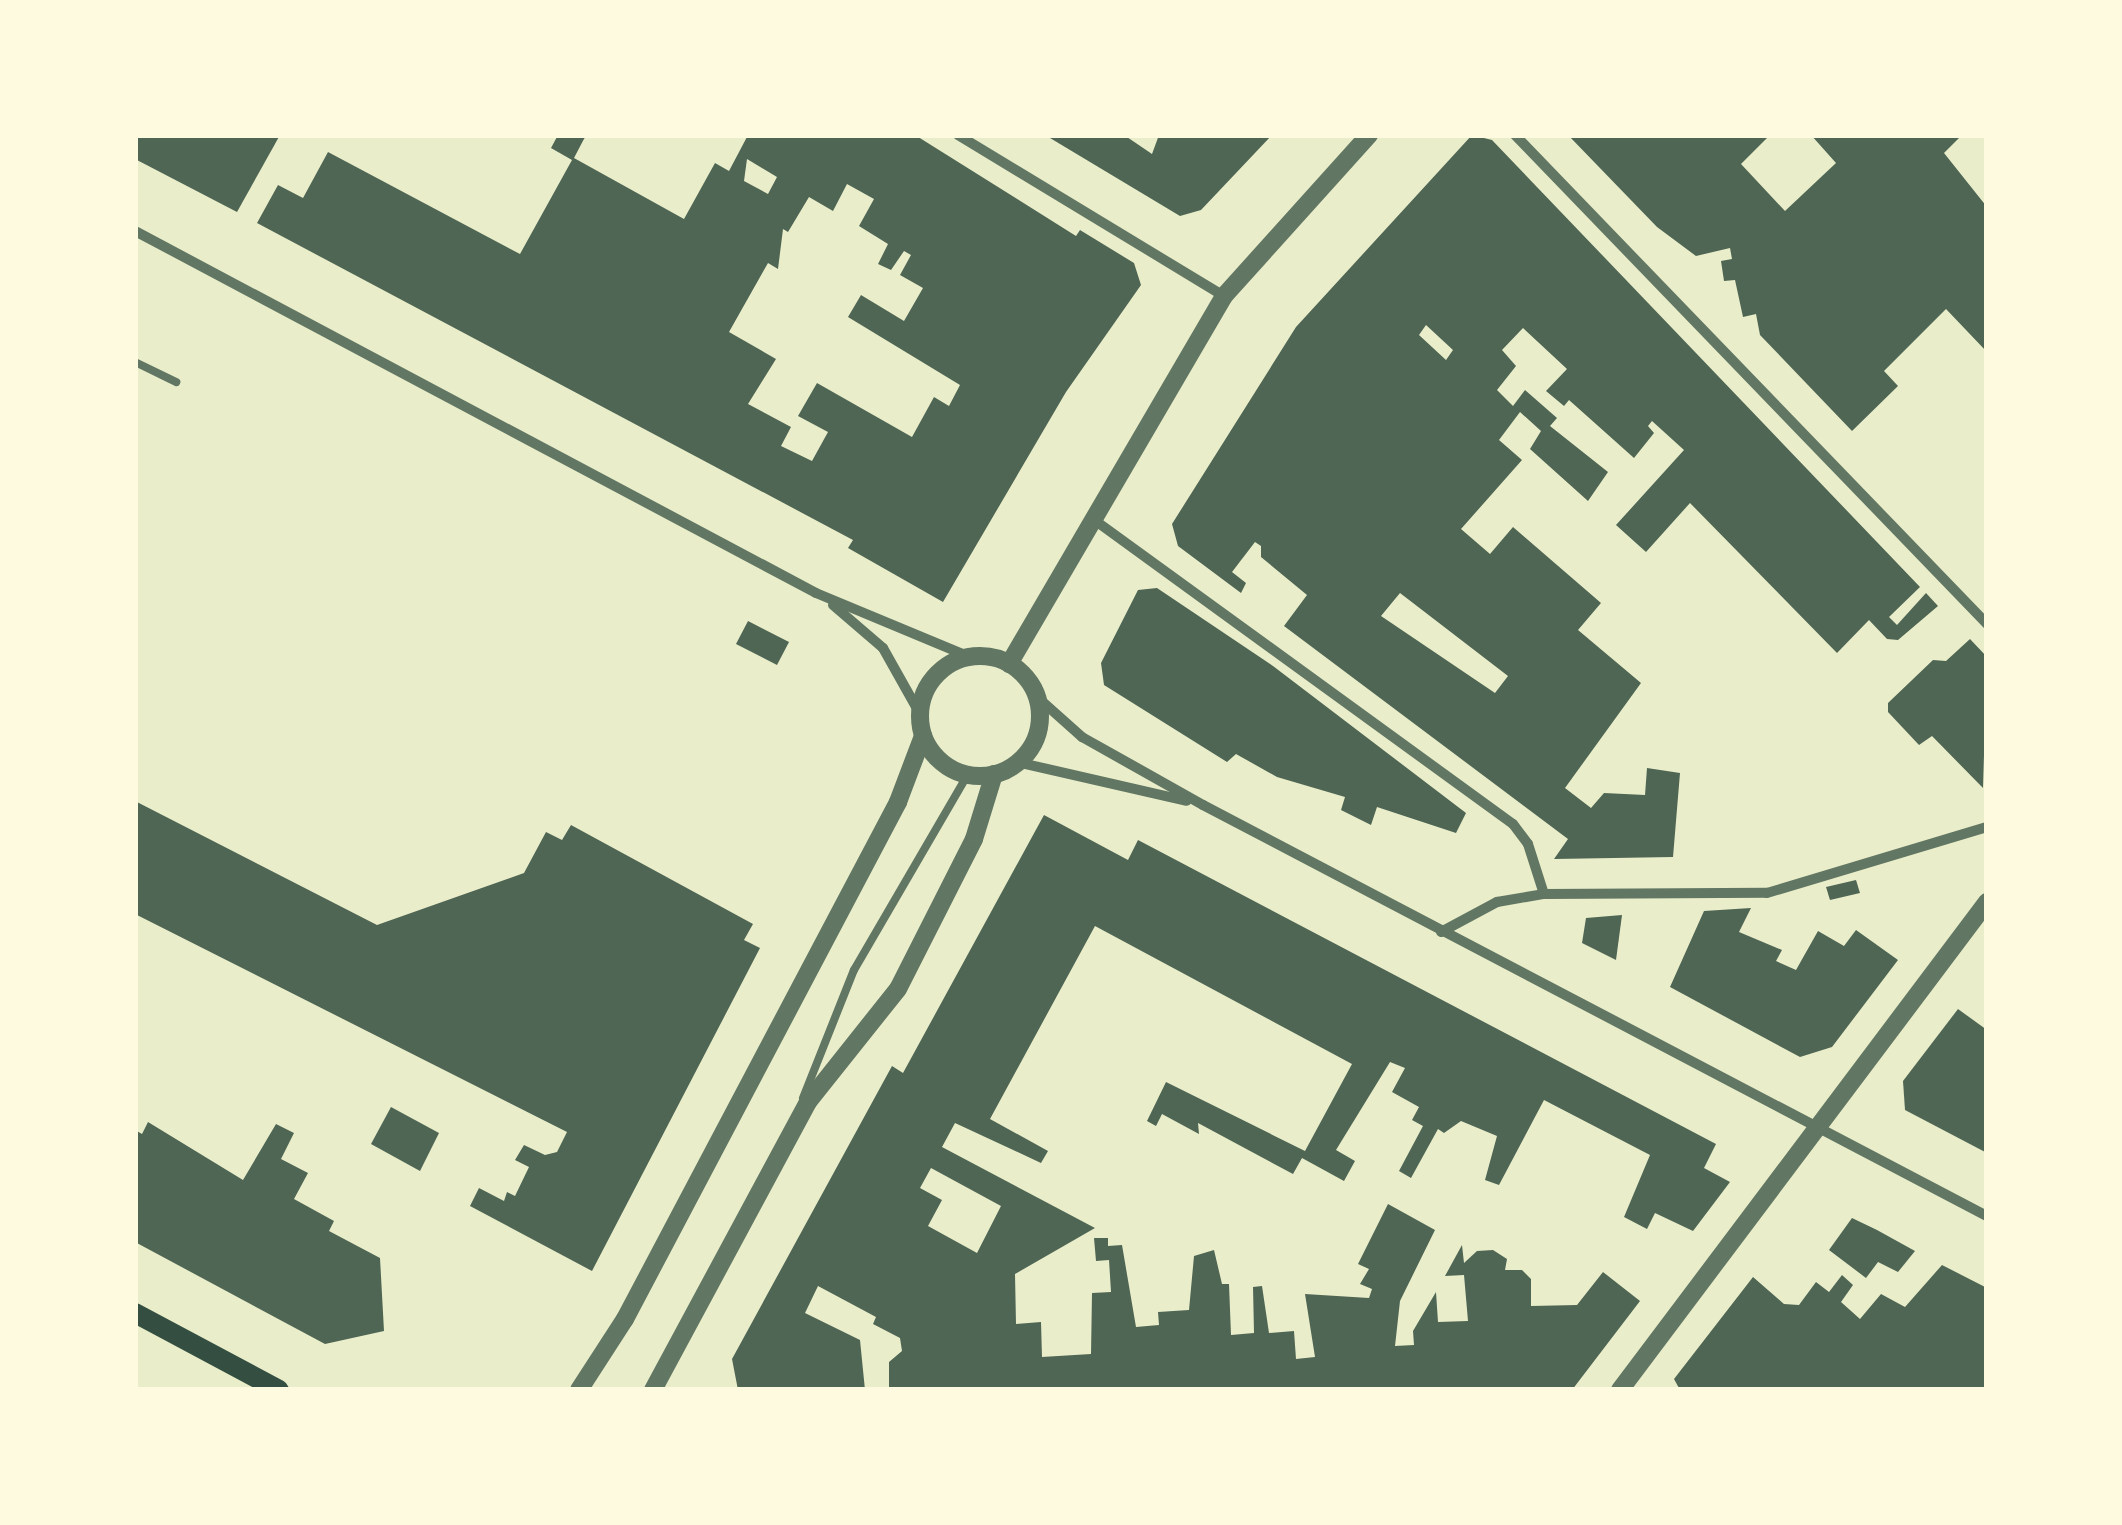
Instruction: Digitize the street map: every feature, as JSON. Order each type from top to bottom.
[{"type":"main road","points":[[135,1313],[279,1390]]},
{"type":"street","points":[[958,135],[1224,296]]},
{"type":"street","points":[[1009,664],[1224,296],[1369,135]]},
{"type":"street","points":[[1515,135],[1987,624]]},
{"type":"street","points":[[135,231],[816,593],[970,656],[1009,664],[1036,696],[1082,737],[1441,932],[1987,1216]]},
{"type":"street","points":[[1092,519],[1512,824],[1528,844],[1544,894]]},
{"type":"street","points":[[816,593],[873,636],[920,714],[923,736],[940,761],[968,774],[994,774],[1017,762],[1036,737],[1036,696]]},
{"type":"street","points":[[920,714],[935,676],[970,656]]},
{"type":"street","points":[[579,1390],[625,1320],[898,802],[923,736]]},
{"type":"street","points":[[1017,762],[1203,805]]},
{"type":"street","points":[[653,1390],[796,1122],[898,988],[974,840],[994,774]]},
{"type":"street","points":[[1441,932],[1497,902],[1544,894],[1767,893],[1987,828]]},
{"type":"street","points":[[1620,1390],[1987,902]]},
{"type":"lane","points":[[135,362],[176,382]]},
{"type":"lane","points":[[796,1122],[844,990],[968,774]]},
{"type":"building","points":[[135,135],[280,135],[237,212],[135,159]]},
{"type":"building","points":[[558,135],[586,135],[574,158],[684,219],[715,163],[729,171],[748,135],[915,135],[1076,236],[1080,230],[1134,263],[1141,285],[1066,392],[943,602],[848,548],[853,540],[257,223],[278,185],[303,198],[328,152],[520,254],[572,160],[551,148]],"holes":[[[747,159],[777,177],[768,194],[744,181]],[[847,184],[874,199],[859,226],[888,244],[878,264],[891,270],[904,251],[911,255],[900,275],[923,288],[904,321],[861,295],[848,317],[960,385],[949,406],[934,397],[912,437],[817,383],[798,416],[828,432],[812,461],[781,446],[791,427],[748,404],[776,359],[729,332],[768,263],[778,269],[783,229],[788,232],[809,197],[833,211]]]},
{"type":"building","points":[[1045,135],[1124,135],[1152,154],[1159,135],[1272,135],[1201,210],[1180,216]]},
{"type":"building","points":[[1472,135],[1492,140],[1920,587],[1889,617],[1897,625],[1926,593],[1938,606],[1898,640],[1887,639],[1869,620],[1837,653],[1690,503],[1646,552],[1616,525],[1684,450],[1652,421],[1648,426],[1654,433],[1634,458],[1569,400],[1564,406],[1546,391],[1567,369],[1523,328],[1502,350],[1516,366],[1497,390],[1513,406],[1525,390],[1557,418],[1550,426],[1608,472],[1588,501],[1530,449],[1541,431],[1520,412],[1499,440],[1522,460],[1461,529],[1490,554],[1513,527],[1601,603],[1578,630],[1641,683],[1565,788],[1591,808],[1604,793],[1645,795],[1647,768],[1680,773],[1673,857],[1554,859],[1568,839],[1284,626],[1307,595],[1261,557],[1261,546],[1255,542],[1232,572],[1246,583],[1241,593],[1178,546],[1172,524],[1296,327]],"holes":[[[1426,325],[1453,350],[1446,360],[1419,335]],[[1400,593],[1508,676],[1495,693],[1381,616]]]},
{"type":"building","points":[[1568,135],[1770,135],[1741,164],[1785,211],[1836,163],[1811,135],[1962,135],[1944,153],[1987,207],[1987,352],[1946,309],[1884,371],[1898,386],[1852,431],[1760,335],[1756,314],[1743,317],[1735,280],[1724,281],[1721,261],[1732,259],[1730,248],[1696,256],[1657,227]]},
{"type":"building","points":[[1157,588],[1273,666],[1466,813],[1456,833],[1377,807],[1371,825],[1341,810],[1345,797],[1277,777],[1236,754],[1227,762],[1104,685],[1101,663],[1138,590]]},
{"type":"building","points":[[748,621],[789,642],[777,665],[736,644]]},
{"type":"building","points":[[1970,639],[1987,657],[1983,788],[1932,736],[1919,745],[1888,712],[1888,703],[1933,660],[1946,661]]},
{"type":"building","points":[[135,801],[377,925],[524,873],[546,832],[562,840],[571,825],[753,924],[744,940],[760,948],[592,1271],[470,1206],[479,1188],[504,1201],[507,1192],[515,1196],[529,1167],[515,1160],[524,1145],[545,1155],[557,1152],[567,1132],[135,914]]},
{"type":"building","points":[[1044,815],[1128,860],[1138,840],[1716,1144],[1704,1168],[1730,1182],[1693,1231],[1655,1213],[1647,1229],[1624,1217],[1650,1155],[1544,1100],[1499,1185],[1485,1180],[1497,1136],[1461,1121],[1444,1133],[1438,1129],[1411,1178],[1399,1171],[1423,1126],[1412,1120],[1419,1107],[1392,1092],[1405,1068],[1390,1062],[1336,1150],[1355,1161],[1344,1181],[1302,1158],[1293,1174],[1198,1123],[1199,1134],[1162,1114],[1156,1126],[1147,1121],[1166,1082],[1305,1151],[1352,1064],[1095,926],[990,1119],[1048,1151],[1041,1163],[955,1123],[942,1147],[1095,1228],[1015,1274],[1016,1324],[1041,1322],[1042,1357],[1091,1354],[1092,1293],[1111,1292],[1109,1260],[1096,1261],[1094,1238],[1108,1238],[1108,1246],[1122,1245],[1136,1327],[1159,1325],[1158,1312],[1189,1310],[1194,1256],[1214,1250],[1222,1284],[1229,1284],[1231,1335],[1254,1333],[1253,1287],[1262,1286],[1269,1333],[1294,1331],[1296,1359],[1315,1357],[1305,1294],[1369,1298],[1372,1289],[1360,1284],[1369,1269],[1358,1264],[1388,1204],[1435,1230],[1400,1301],[1395,1346],[1414,1345],[1413,1331],[1436,1292],[1438,1322],[1468,1321],[1464,1275],[1445,1276],[1462,1245],[1464,1263],[1477,1251],[1493,1250],[1507,1259],[1505,1270],[1522,1270],[1531,1279],[1531,1306],[1577,1305],[1603,1272],[1640,1301],[1572,1390],[889,1390],[889,1362],[902,1351],[900,1338],[873,1324],[876,1317],[818,1286],[805,1313],[860,1340],[865,1390],[738,1390],[732,1359],[892,1066],[903,1073]],"holes":[[[931,1168],[1001,1206],[977,1253],[928,1226],[942,1200],[920,1188]]]},
{"type":"building","points":[[1856,880],[1860,893],[1830,900],[1826,887]]},
{"type":"building","points":[[1751,908],[1739,932],[1782,950],[1776,961],[1796,970],[1818,931],[1844,946],[1856,930],[1898,960],[1832,1047],[1800,1057],[1670,987],[1704,911]]},
{"type":"building","points":[[1622,915],[1616,960],[1582,943],[1586,918]]},
{"type":"building","points":[[1958,1009],[1987,1030],[1987,1153],[1905,1110],[1903,1081]]},
{"type":"building","points":[[391,1107],[439,1133],[420,1171],[371,1144]]},
{"type":"building","points":[[148,1122],[243,1180],[276,1124],[294,1133],[281,1159],[308,1173],[294,1199],[334,1221],[329,1231],[380,1258],[384,1331],[325,1344],[135,1242],[135,1130],[142,1134]]},
{"type":"building","points":[[1852,1218],[1915,1251],[1898,1272],[1878,1262],[1866,1278],[1829,1250]]},
{"type":"building","points":[[1942,1265],[1987,1288],[1987,1389],[1680,1390],[1674,1379],[1753,1277],[1784,1304],[1799,1305],[1816,1282],[1829,1292],[1842,1275],[1853,1285],[1841,1302],[1860,1319],[1881,1294],[1905,1307]]}]
